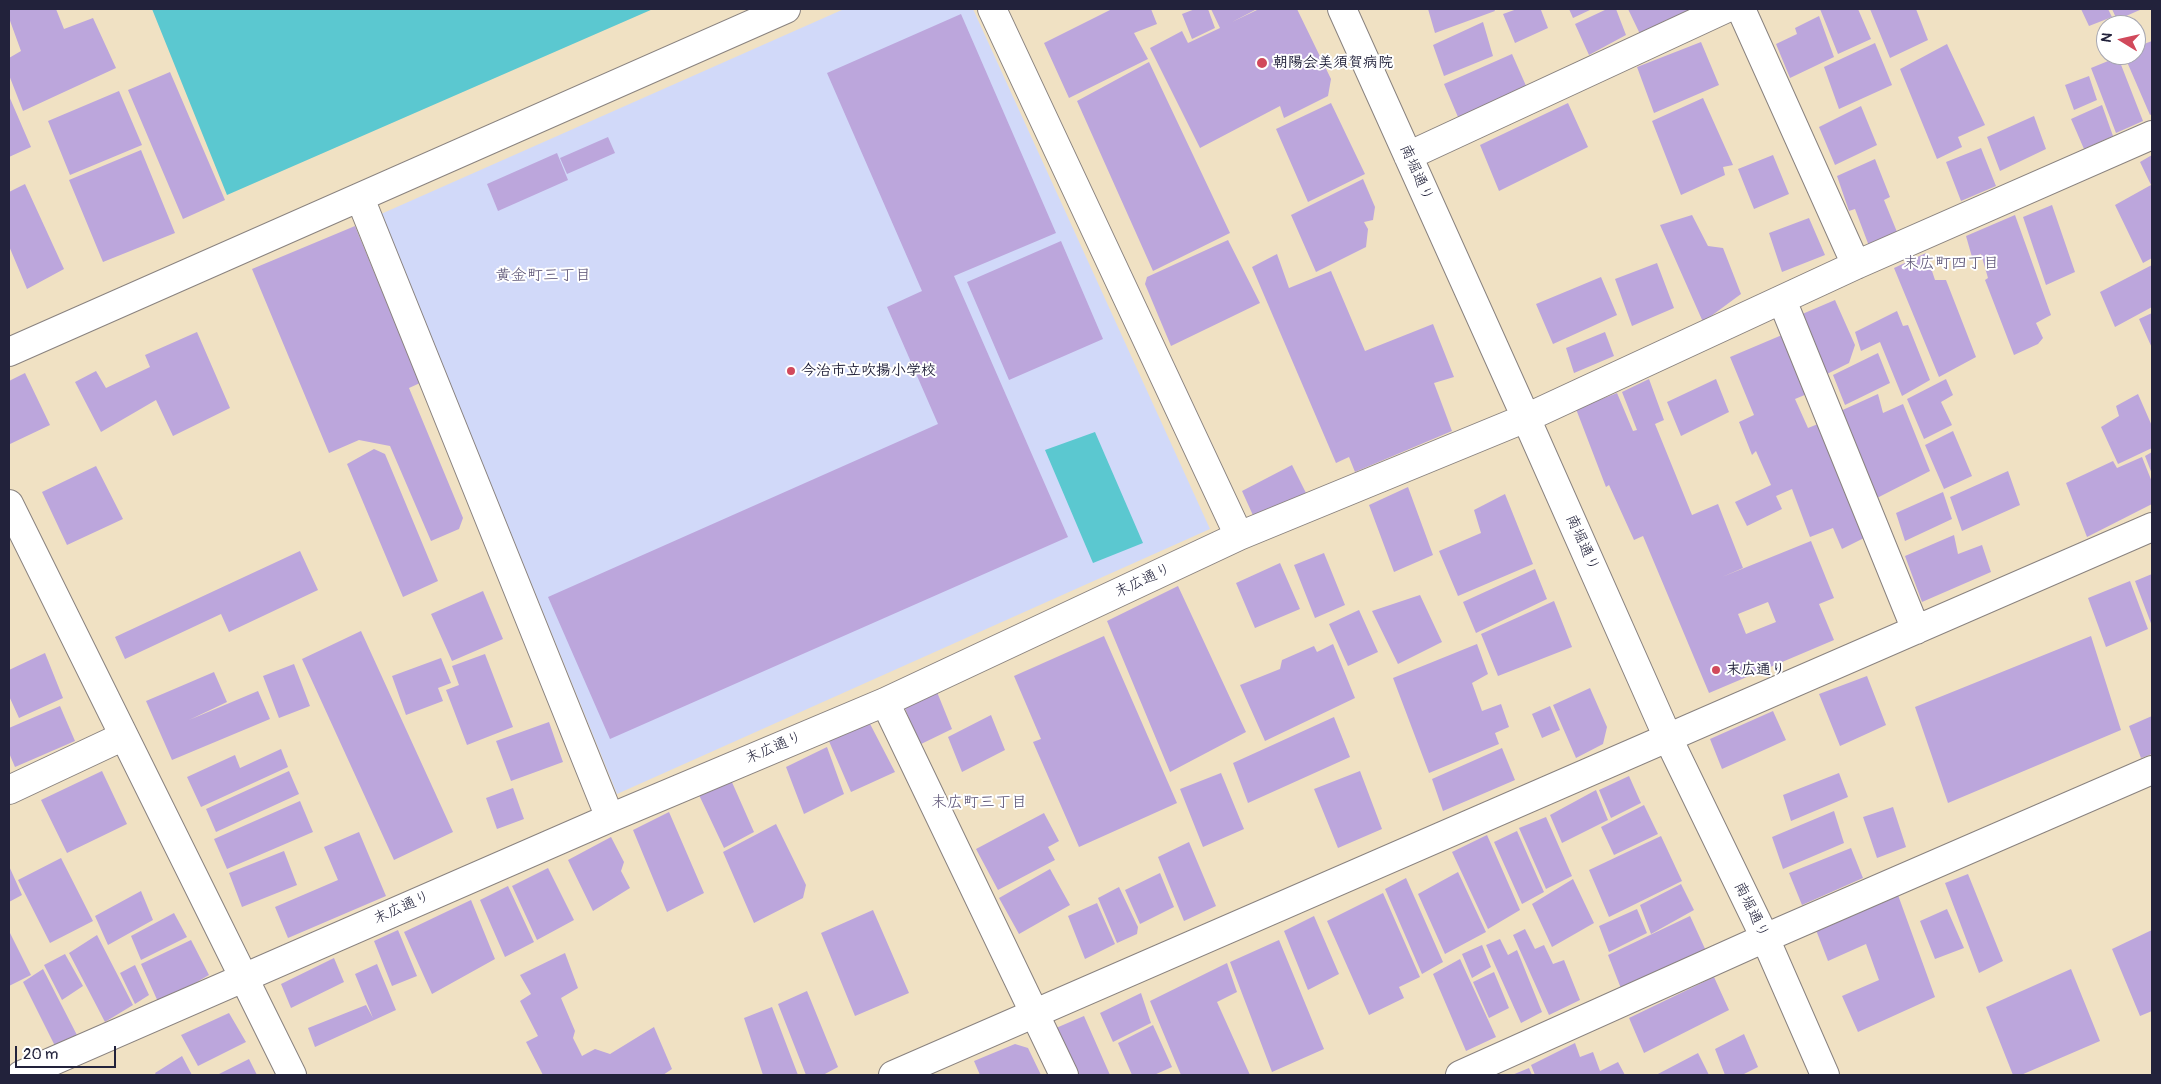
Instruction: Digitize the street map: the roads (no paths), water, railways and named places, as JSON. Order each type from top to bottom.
[{"type":"street","points":[[9,352],[786,9]]},
{"type":"street","points":[[992,9],[1240,536]]},
{"type":"street","name":"南堀通り","points":[[1342,9],[1668,738],[1765,938],[1825,1075]]},
{"type":"street","points":[[1408,156],[1725,9]]},
{"type":"street","points":[[1740,9],[1856,265]]},
{"type":"street","name":"末広通り","points":[[21,1075],[610,818],[885,702],[1240,536],[1526,418],[1856,265],[2152,135]]},
{"type":"street","points":[[360,198],[610,818]]},
{"type":"street","points":[[1782,300],[1916,630]]},
{"type":"street","points":[[9,504],[292,1075]]},
{"type":"street","points":[[893,1075],[2152,527]]},
{"type":"street","points":[[885,702],[1033,1014],[1064,1075]]},
{"type":"street","points":[[9,790],[124,736]]},
{"type":"street","points":[[1460,1075],[1765,938],[2152,770]]},
{"type":"water","points":[[152,9],[653,9],[227,195]]},
{"type":"water","points":[[1095,432],[1143,543],[1093,563],[1045,450]]},
{"type":"place","name":"朝陽会美須賀病院","points":[[1262,63]]},
{"type":"place","name":"今治市立吹揚小学校","points":[[791,371]]},
{"type":"place","name":"末広通り","points":[[1716,670]]},
{"type":"district","name":"末広町四丁目","points":[[1951,264]]},
{"type":"district","name":"黄金町三丁目","points":[[543,276]]},
{"type":"district","name":"末広町三丁目","points":[[979,803]]}]
